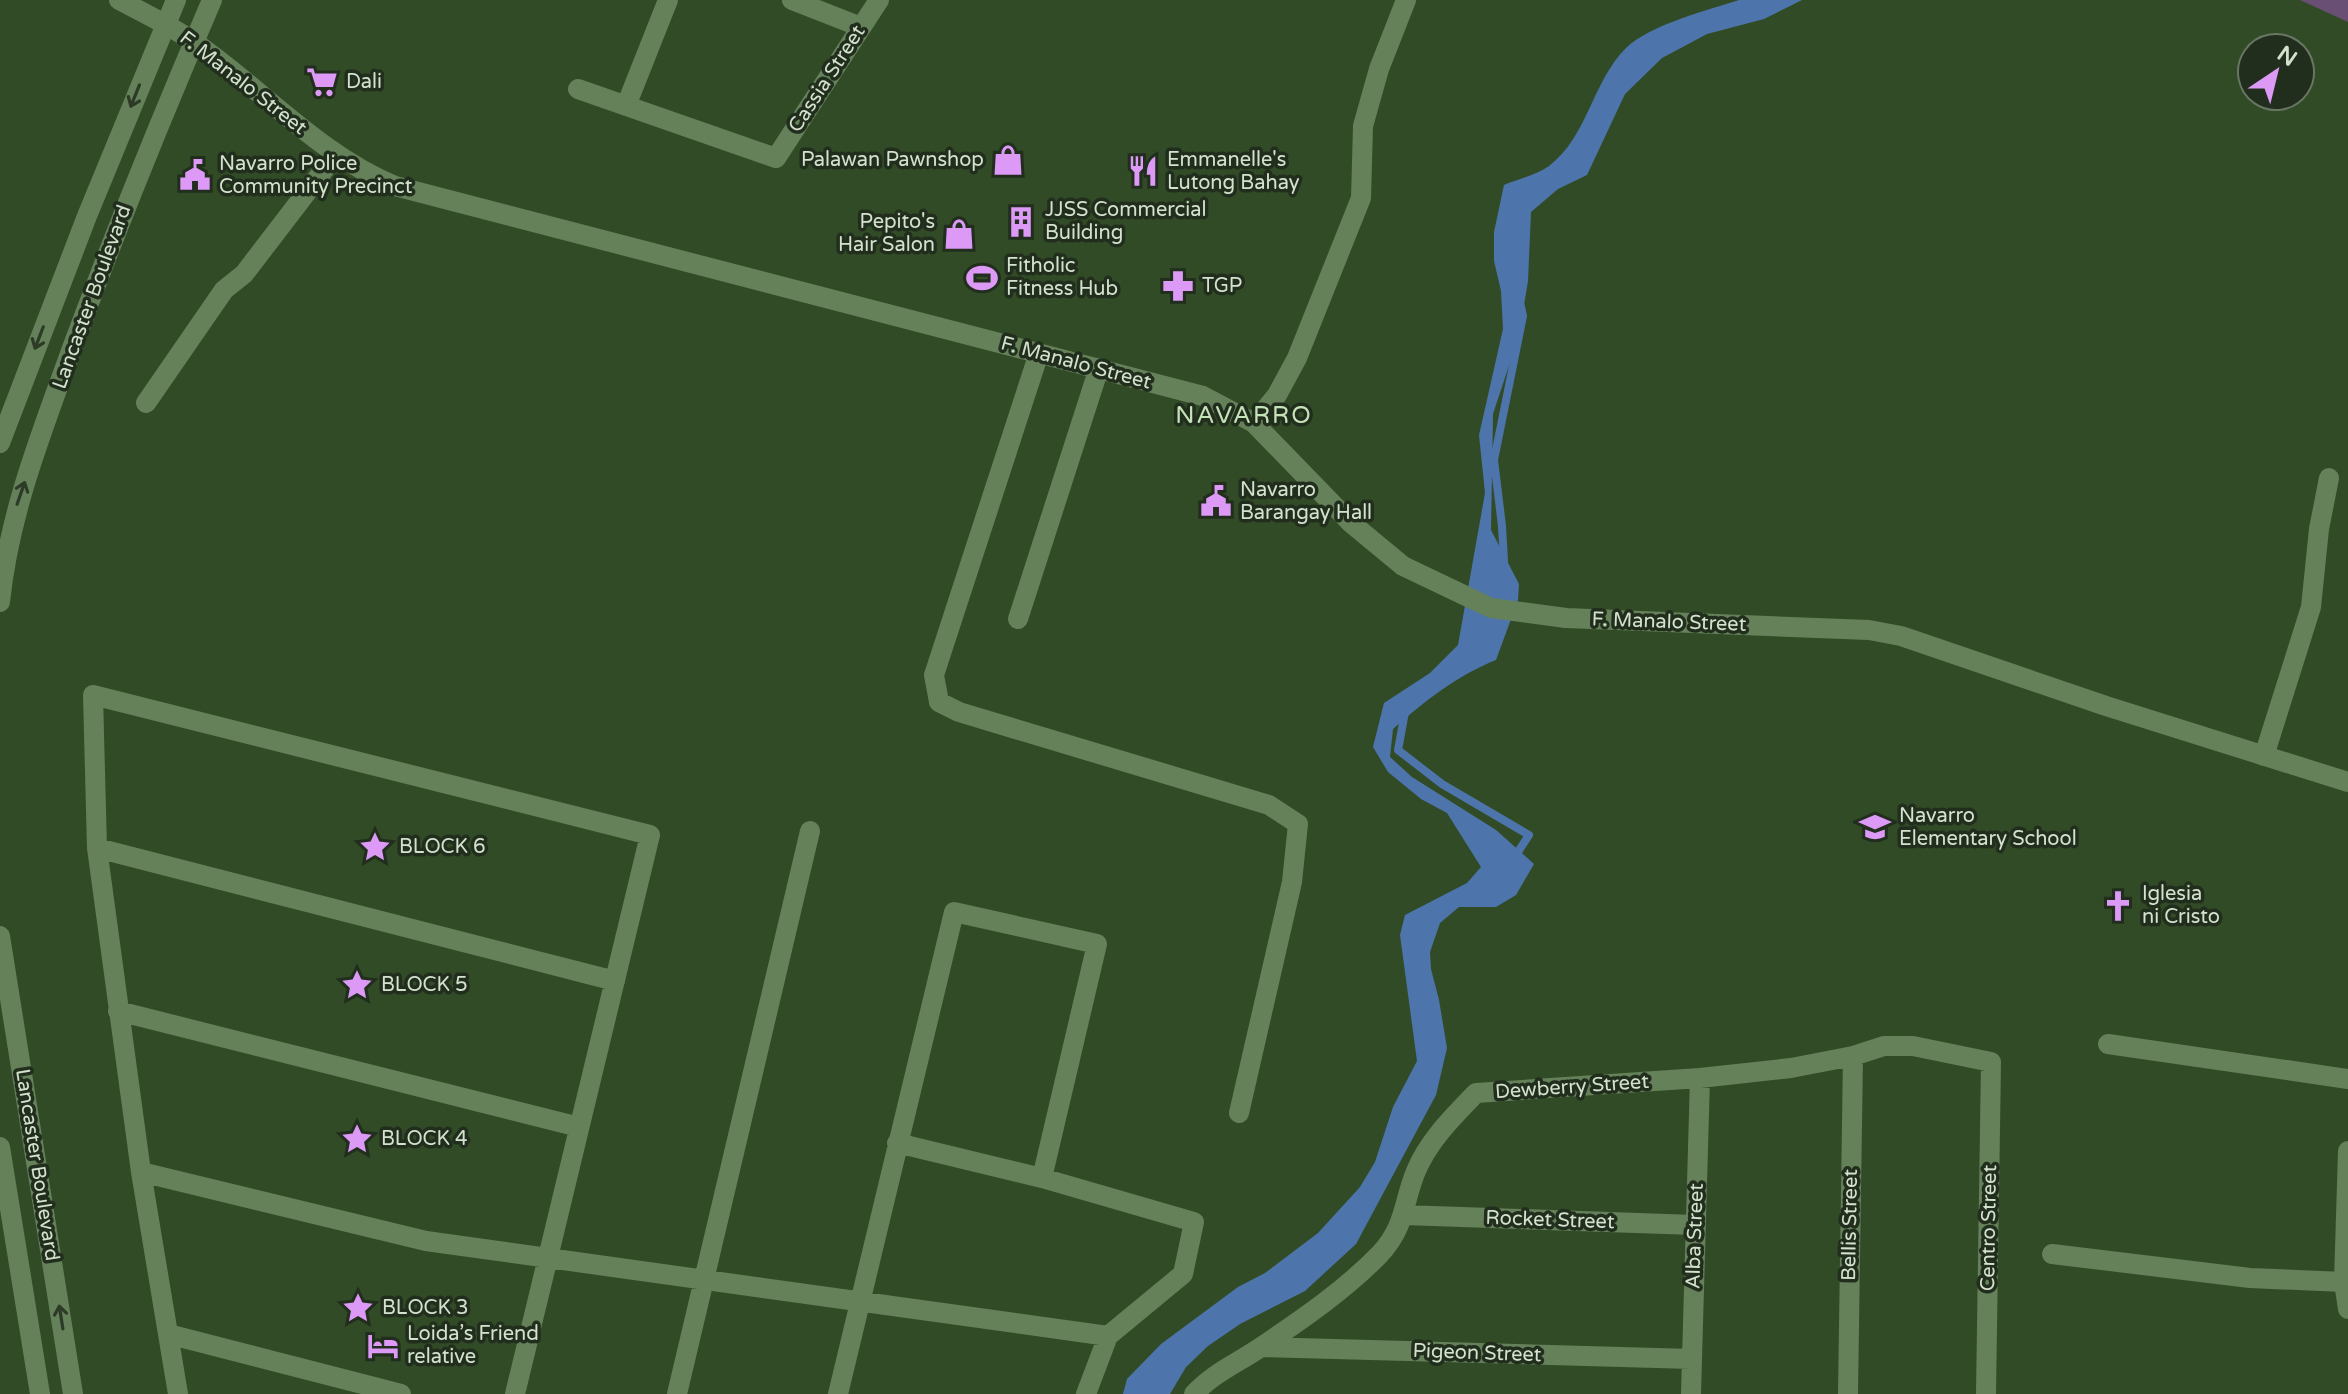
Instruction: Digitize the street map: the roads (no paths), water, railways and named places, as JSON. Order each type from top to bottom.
[{"type":"street","name":"F. Manalo Street","points":[[119,0],[194,42],[336,154],[369,175],[395,186],[1203,396],[1254,423],[1351,523],[1403,566],[1491,608],[1566,618],[1869,630],[1901,636],[2093,702],[2348,782]]},
{"type":"street","name":"Lancaster Boulevard","points":[[0,443],[87,216],[176,0]]},
{"type":"street","name":"Lancaster Boulevard","points":[[0,602],[15,510],[51,404],[119,219],[212,0]]},
{"type":"street","points":[[578,89],[626,106],[668,0]]},
{"type":"street","points":[[792,0],[861,27]]},
{"type":"street","name":"Cassia Street","points":[[626,106],[776,158],[879,0]]},
{"type":"street","points":[[1254,423],[1277,395],[1297,358],[1361,198],[1363,126],[1379,69],[1406,0]]},
{"type":"street","points":[[146,403],[224,290],[244,274],[336,154]]},
{"type":"street","points":[[1039,353],[934,675],[939,702],[959,712],[1269,805],[1298,824],[1292,882],[1239,1113]]},
{"type":"street","points":[[1018,619],[1099,368]]},
{"type":"street","points":[[2264,756],[2311,607],[2319,529],[2329,478]]},
{"type":"street","points":[[178,1394],[141,1172],[97,848],[93,695],[650,835],[515,1394]]},
{"type":"street","points":[[677,1394],[810,831]]},
{"type":"street","points":[[97,848],[615,981]]},
{"type":"street","points":[[838,1394],[954,912],[1097,944],[1042,1178]]},
{"type":"street","name":"Lancaster Boulevard","points":[[0,936],[73,1394]]},
{"type":"street","points":[[118,1011],[579,1127]]},
{"type":"street","points":[[2108,1044],[2348,1079]]},
{"type":"street","name":"Dewberry Street","points":[[1194,1394],[1214,1375],[1262,1347],[1349,1283],[1382,1252],[1404,1215],[1416,1171],[1439,1132],[1476,1093],[1700,1078],[1791,1068],[1853,1056],[1884,1046],[1913,1046],[1991,1062]]},
{"type":"street","name":"Bellis Street","points":[[1848,1394],[1853,1056]]},
{"type":"street","name":"Centro Street","points":[[1986,1394],[1991,1062]]},
{"type":"street","name":"Alba Street","points":[[1691,1394],[1700,1078]]},
{"type":"street","points":[[897,1143],[1042,1178],[1194,1222],[1183,1274],[1108,1336],[1086,1394]]},
{"type":"street","name":"Lancaster Boulevard","points":[[0,1147],[40,1394]]},
{"type":"street","points":[[2348,1151],[2344,1282],[2348,1309]]},
{"type":"street","points":[[141,1172],[426,1241],[1108,1336]]},
{"type":"street","name":"Rocket Street","points":[[1404,1215],[1695,1225]]},
{"type":"street","points":[[2052,1254],[2250,1278],[2344,1282]]},
{"type":"street","points":[[168,1334],[401,1394]]},
{"type":"street","name":"Pigeon Street","points":[[1262,1347],[1692,1359]]},
{"type":"water","points":[[1739,0],[1802,0],[1764,19],[1707,34],[1662,58],[1625,94],[1587,175],[1558,189],[1531,212],[1528,281],[1519,335],[1493,414],[1491,530],[1519,584],[1518,600],[1496,660],[1442,690],[1393,729],[1390,757],[1412,777],[1496,830],[1534,864],[1516,895],[1496,907],[1459,907],[1440,923],[1430,952],[1447,1048],[1436,1095],[1356,1244],[1305,1291],[1240,1324],[1208,1346],[1186,1367],[1170,1394],[1123,1394],[1127,1379],[1161,1344],[1318,1233],[1360,1187],[1375,1162],[1393,1107],[1417,1061],[1400,935],[1405,915],[1467,883],[1481,867],[1447,813],[1421,799],[1388,772],[1373,747],[1384,703],[1430,673],[1458,645],[1485,493],[1479,435],[1503,329],[1501,291],[1494,261],[1494,232],[1504,185],[1544,169],[1562,154],[1582,124],[1605,77],[1626,48],[1636,40],[1680,19]]},
{"type":"waterway","points":[[1504,561],[1494,460],[1523,316],[1520,302]]},
{"type":"waterway","points":[[1405,712],[1398,750],[1442,784],[1529,835],[1514,858]]},
{"type":"place","name":"Dali","points":[[322,82]]},
{"type":"place","name":"Palawan Pawnshop","points":[[1008,160]]},
{"type":"place","name":"Emmanelle's Lutong Bahay","points":[[1143,171]]},
{"type":"place","name":"Navarro Police Community Precinct","points":[[195,175]]},
{"type":"place","name":"JJSS Commercial Building","points":[[1021,222]]},
{"type":"place","name":"Pepito's Hair Salon","points":[[959,234]]},
{"type":"place","name":"Fitholic Fitness Hub","points":[[982,278]]},
{"type":"place","name":"TGP","points":[[1178,286]]},
{"type":"place","name":"Navarro Barangay Hall","points":[[1216,501]]},
{"type":"place","name":"Navarro Elementary School","points":[[1875,827]]},
{"type":"place","name":"BLOCK 6","points":[[375,847]]},
{"type":"place","name":"Iglesia ni Cristo","points":[[2118,906]]},
{"type":"place","name":"BLOCK 5","points":[[357,985]]},
{"type":"place","name":"BLOCK 4","points":[[357,1139]]},
{"type":"place","name":"BLOCK 3","points":[[358,1308]]},
{"type":"place","name":"Loida’s Friend relative","points":[[383,1346]]},
{"type":"district","name":"NAVARRO","points":[[1244,415]]}]
